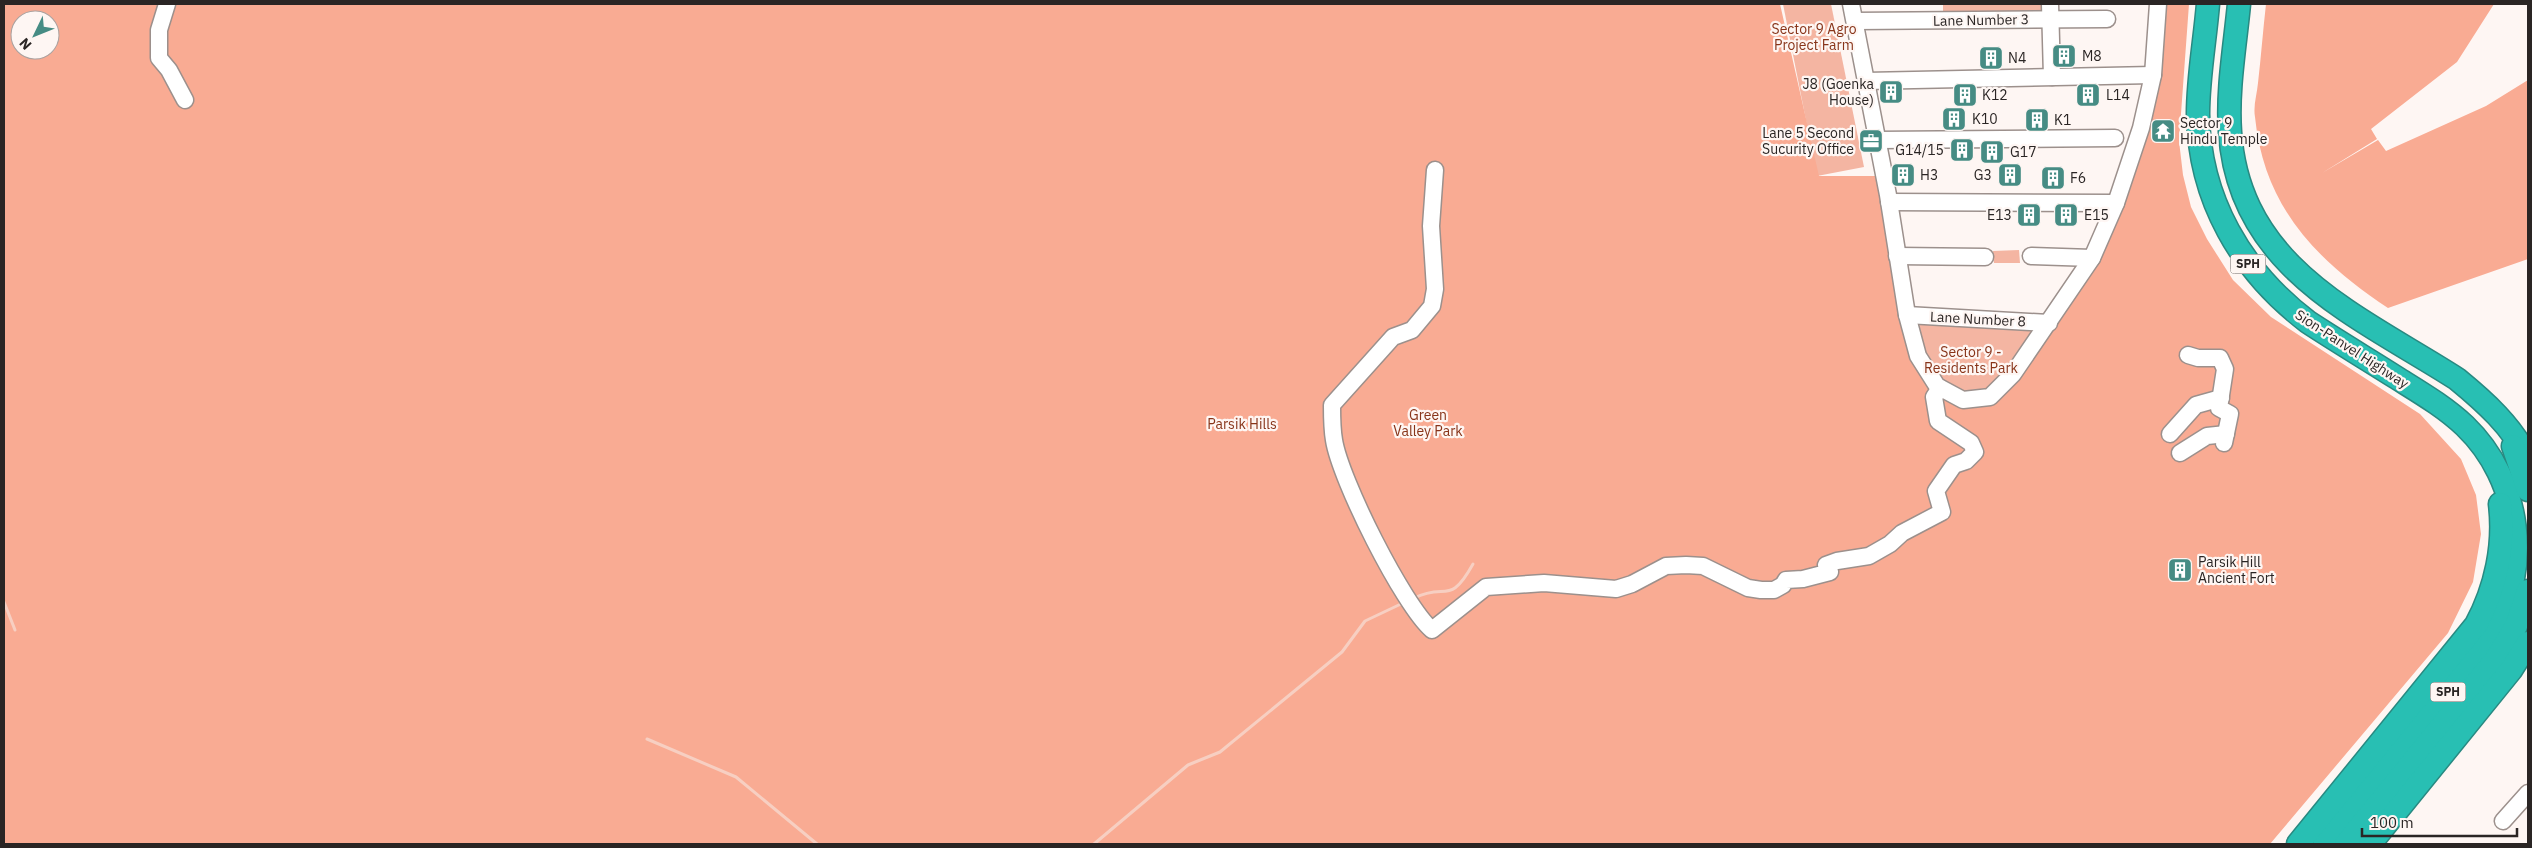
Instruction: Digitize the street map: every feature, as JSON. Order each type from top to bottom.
[{"type":"highway","name":"Sion-Panvel Highway","points":[[2208,4],[2198,111],[2199,136],[2208,185],[2220,215],[2239,252],[2254,272],[2288,307],[2308,322],[2439,404],[2465,426]]},
{"type":"highway","name":"SPH","points":[[2239,4],[2229,112],[2230,134],[2238,176],[2254,216],[2265,235],[2308,284],[2325,297],[2457,379],[2487,406],[2509,438],[2524,474],[2528,490]]},
{"type":"highway","points":[[2487,406],[2514,434],[2528,459]]},
{"type":"highway","name":"SPH","points":[[2324,844],[2492,634],[2507,603],[2516,568],[2517,551],[2514,516],[2510,500],[2496,468],[2477,439],[2465,426]]},
{"type":"highway","points":[[2298,844],[2468,638],[2484,611],[2497,566],[2501,516],[2496,486],[2490,470],[2465,426]]},
{"type":"highway","name":"SPH","points":[[2346,844],[2496,659],[2516,626],[2528,592]]},
{"type":"highway","points":[[2370,844],[2512,670],[2528,643]]},
{"type":"street","points":[[166,4],[159,30],[159,58],[169,70],[185,100]]},
{"type":"street","points":[[1851,4],[1889,202],[1907,315],[1918,356],[1936,386],[1963,400],[1990,397],[2013,374],[2092,258],[2116,203],[2136,146],[2152,75],[2158,4]]},
{"type":"street","points":[[2051,12],[2052,77]]},
{"type":"street","name":"Lane Number 3","points":[[1855,21],[2051,12],[2107,19]]},
{"type":"street","points":[[1866,81],[2152,75]]},
{"type":"street","points":[[1877,140],[2115,138]]},
{"type":"street","points":[[1434,170],[1432,226],[1435,289],[1432,306],[1412,330],[1393,337],[1332,405],[1334,441],[1362,516],[1409,600],[1422,621],[1432,630],[1486,587],[1544,583],[1616,589],[1632,584],[1666,566],[1686,565],[1703,566],[1748,588],[1774,590],[1783,585],[1786,580],[1809,578],[1830,572],[1826,565],[1869,556],[1890,544],[1902,533],[1942,512],[1936,491],[1954,465],[1966,460],[1975,452],[1971,443],[1938,421],[1934,397],[1940,388]]},
{"type":"street","points":[[1889,202],[2116,203]]},
{"type":"street","points":[[1898,256],[1985,257]]},
{"type":"street","points":[[2031,256],[2092,258]]},
{"type":"street","name":"Lane Number 8","points":[[1907,315],[2048,323]]},
{"type":"street","points":[[2180,453],[2207,436],[2225,438],[2230,414],[2219,408],[2225,369],[2220,358],[2198,358],[2188,355]]},
{"type":"street","points":[[2170,434],[2196,405],[2221,398]]},
{"type":"street","points":[[2503,821],[2528,793]]},
{"type":"green space","name":"Parsik Hills","points":[[4,4],[1780,4],[1819,176],[1877,176],[1901,316],[1959,405],[1989,385],[2056,322],[2122,204],[2145,142],[2155,4],[2189,4],[2179,141],[2183,175],[2191,207],[2207,239],[2233,280],[2271,317],[2420,414],[2461,459],[2476,495],[2481,534],[2473,582],[2448,633],[2270,844],[4,844]]},
{"type":"green space","name":"Sector 9 Agro Project Farm","points":[[1783,4],[1831,4],[1864,167],[1817,176]]},
{"type":"green space","points":[[1943,4],[2044,4],[2044,15],[1943,15]]},
{"type":"green space","points":[[2266,4],[2494,4],[2457,62],[2371,129],[2377,139],[2322,173],[2378,140],[2386,151],[2486,106],[2528,80],[2528,259],[2388,308],[2338,271],[2298,228],[2282,204],[2269,178],[2260,149],[2254,109]]},
{"type":"green space","points":[[2019,250],[2020,263],[1994,263],[1993,251]]},
{"type":"green space","name":"Sector 9 - Residents Park","points":[[1919,324],[2033,331],[2010,365],[1986,392],[1963,393],[1952,390],[1937,376],[1927,356]]},
{"type":"waterway","points":[[1414,598],[1452,589],[1465,577],[1473,564]]},
{"type":"waterway","points":[[4,602],[15,630]]},
{"type":"waterway","points":[[1094,844],[1188,765],[1220,752],[1342,652],[1365,621],[1403,603]]},
{"type":"waterway","points":[[647,739],[736,777],[817,844]]},
{"type":"place","name":"M8","points":[[2064,56]]},
{"type":"place","name":"N4","points":[[1991,58]]},
{"type":"place","name":"J8 (Goenka House)","points":[[1891,92]]},
{"type":"place","name":"K12","points":[[1965,95]]},
{"type":"place","name":"L14","points":[[2088,95]]},
{"type":"place","name":"K10","points":[[1954,119]]},
{"type":"place","name":"K1","points":[[2037,120]]},
{"type":"place","name":"Sector 9 Hindu Temple","points":[[2163,131]]},
{"type":"place","name":"Lane 5 Second Sucurity Office","points":[[1871,141]]},
{"type":"place","name":"G14/15","points":[[1962,150]]},
{"type":"place","name":"G17","points":[[1992,152]]},
{"type":"place","name":"H3","points":[[1903,175]]},
{"type":"place","name":"G3","points":[[2010,175]]},
{"type":"place","name":"F6","points":[[2053,178]]},
{"type":"place","name":"E13","points":[[2029,215]]},
{"type":"place","name":"E15","points":[[2066,215]]},
{"type":"place","name":"Parsik Hill Ancient Fort","points":[[2180,570]]},
{"type":"park label","name":"Green Valley Park","points":[[1428,424]]}]
